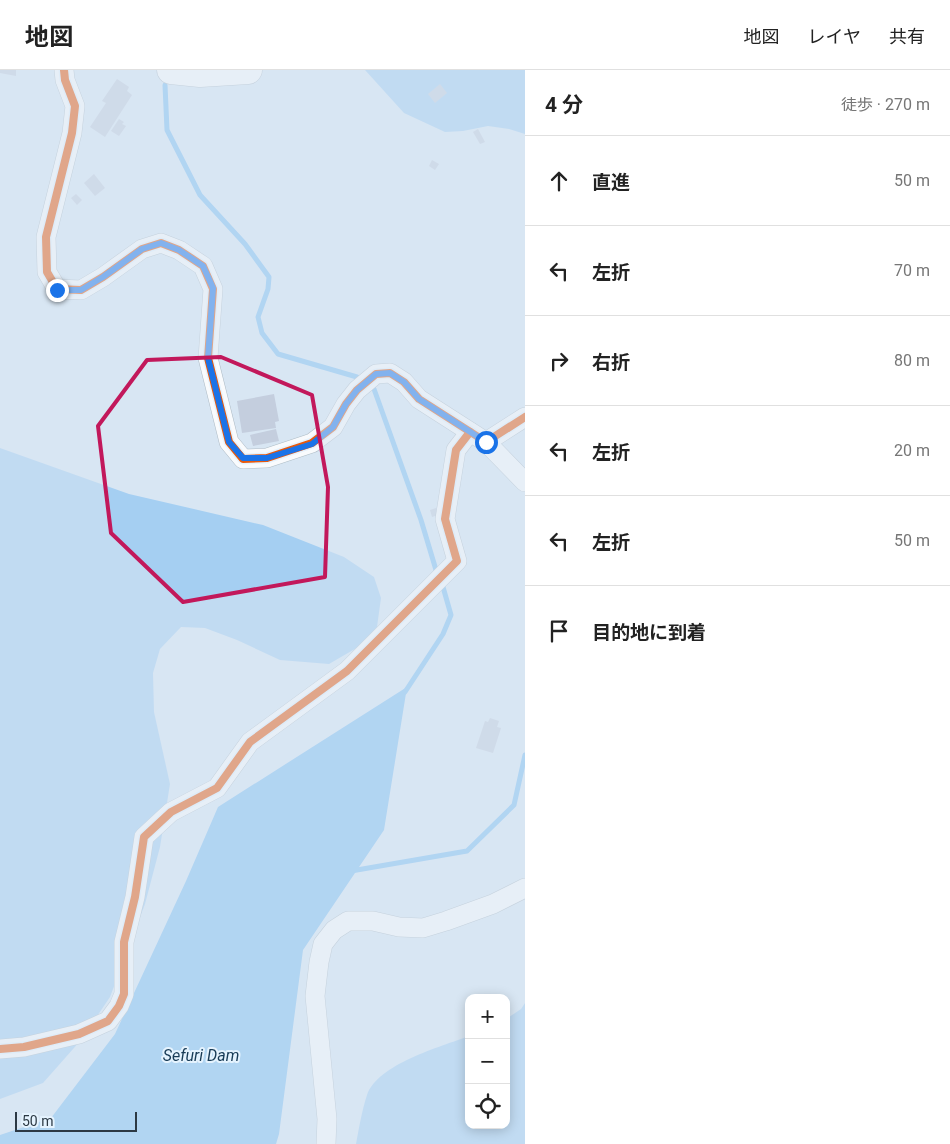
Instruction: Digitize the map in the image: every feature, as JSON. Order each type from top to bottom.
[{"type":"main road","points":[[171,70],[200,73],[248,70]]},
{"type":"street","points":[[64,70],[64,80],[75,106],[72,133],[46,237],[47,272],[57,290],[81,290],[142,249],[161,243],[179,250],[203,266],[213,288],[208,358],[229,442],[243,458],[267,458],[312,444],[333,427],[346,404],[357,390],[376,374],[390,373],[404,382],[419,399],[486,442],[525,482]]},
{"type":"street","points":[[486,442],[525,417]]},
{"type":"street","points":[[0,1049],[24,1047],[79,1034],[108,1021],[119,1006],[124,994],[124,942],[135,897],[144,837],[171,812],[217,788],[250,742],[348,671],[457,561],[446,519],[456,450],[470,432]]},
{"type":"street","points":[[326,1144],[327,1119],[315,996],[323,944],[334,930],[348,921],[373,921],[399,927],[423,928],[493,904],[525,888]]},
{"type":"highlighted area","points":[[221,357],[312,395],[328,487],[325,577],[183,602],[111,533],[98,426],[147,360]]},
{"type":"shaded area","points":[[365,70],[525,70],[525,134],[509,129],[488,126],[445,132],[404,113]]},
{"type":"shaded area","points":[[0,448],[129,494],[263,525],[344,557],[374,577],[381,598],[377,627],[360,646],[329,664],[280,660],[237,640],[205,628],[181,627],[160,649],[153,673],[154,712],[170,784],[160,847],[145,904],[110,997],[81,1040],[43,1083],[0,1099]]},
{"type":"shaded area","points":[[525,1003],[525,1144],[356,1144],[367,1095],[373,1084],[384,1074],[411,1058],[465,1037],[465,1129],[510,1129],[510,1016],[521,1009]]},
{"type":"water","name":"Sefuri Dam","points":[[407,687],[384,830],[303,950],[279,1134],[276,1144],[0,1144],[0,1135],[51,1118],[115,1034],[218,807]]},
{"type":"building","points":[[0,70],[16,70],[16,76],[0,73]]},
{"type":"building","points":[[117,79],[129,87],[127,91],[132,95],[105,137],[90,127],[106,103],[102,101]]},
{"type":"building","points":[[440,84],[447,93],[435,103],[428,94]]},
{"type":"building","points":[[119,119],[126,126],[119,136],[111,131]]},
{"type":"building","points":[[478,129],[485,142],[480,144],[473,132]]},
{"type":"building","points":[[432,160],[439,164],[435,170],[429,166]]},
{"type":"building","points":[[94,174],[105,188],[95,196],[84,183]]},
{"type":"building","points":[[76,194],[82,200],[77,205],[71,198]]},
{"type":"building","points":[[274,394],[279,421],[275,422],[276,428],[242,433],[237,401]]},
{"type":"building","points":[[276,429],[279,441],[253,446],[250,435]]},
{"type":"building","points":[[436,508],[438,515],[432,517],[430,510]]},
{"type":"building","points":[[490,718],[499,721],[497,727],[501,728],[493,753],[476,748],[485,721],[488,722]]},
{"type":"waterway","points":[[165,85],[167,130],[200,195],[245,244],[269,277],[268,289],[258,317],[262,333],[278,354],[357,377]]},
{"type":"waterway","points":[[374,389],[421,520],[436,570]]},
{"type":"waterway","points":[[405,692],[443,634],[451,615],[443,587]]},
{"type":"waterway","points":[[351,871],[467,851],[514,805],[525,755]]},
{"type":"cycle path","points":[[64,70],[65,80],[75,106],[72,133],[46,237],[47,272],[57,289],[81,290],[142,249],[161,243],[179,250],[203,266],[213,289],[208,358],[229,442],[243,459],[267,458],[312,443],[333,427],[346,404],[357,390],[376,374],[390,373],[404,382],[419,399],[486,442],[525,417]]},
{"type":"cycle path","points":[[0,1049],[24,1047],[79,1034],[108,1021],[119,1006],[124,994],[124,942],[135,897],[144,837],[171,812],[217,788],[250,742],[347,671],[457,561],[445,519],[456,450],[470,432]]},
{"type":"route","points":[[57,290],[81,290],[142,249],[161,243],[179,250],[203,266],[213,288],[208,358],[229,442],[243,458],[267,458],[312,444],[333,427],[346,404],[357,390],[376,374],[390,373],[404,382],[419,399],[486,442]]}]
